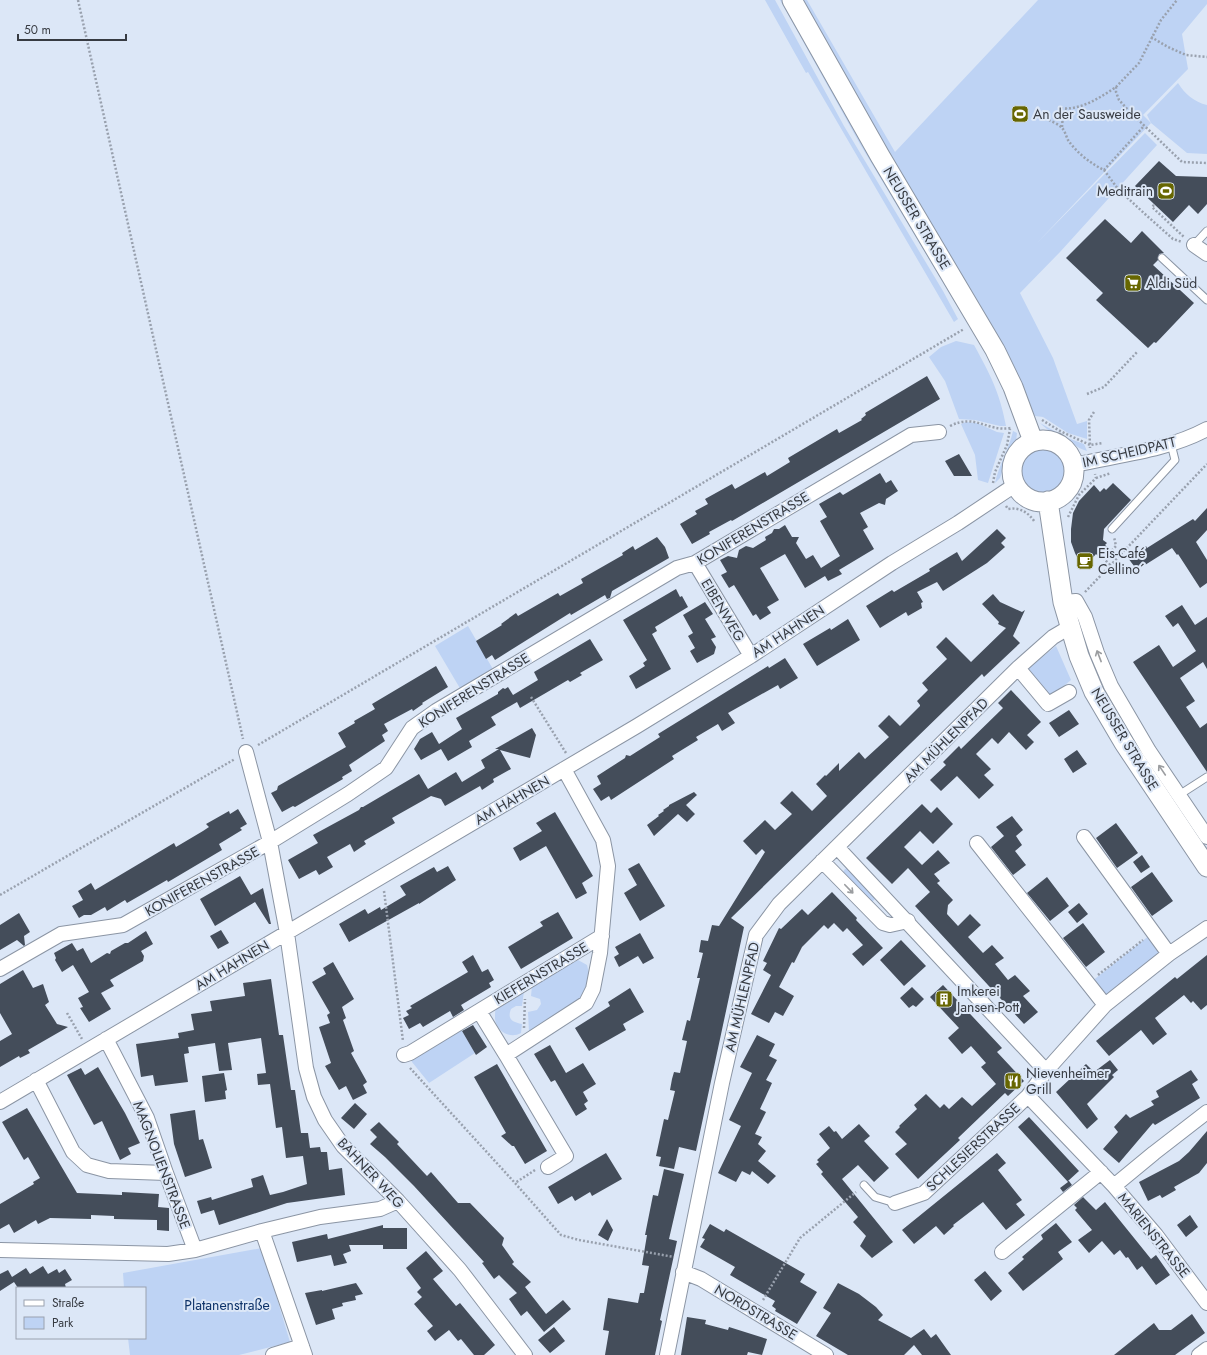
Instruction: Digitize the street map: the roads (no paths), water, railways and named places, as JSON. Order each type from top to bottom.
[{"type":"main road","name":"NEUSSER STRASSE","points":[[792,0],[880,156],[995,350],[1013,387],[1033,441]]},
{"type":"main road","points":[[1046,440],[1059,444],[1068,453],[1074,465],[1074,477],[1068,489],[1060,497],[1048,502],[1037,501],[1026,497],[1014,485],[1012,467],[1016,456],[1023,447],[1033,441],[1046,440]]},
{"type":"main road","name":"NEUSSER STRASSE","points":[[1048,502],[1070,601],[1070,627],[1079,656],[1094,692],[1124,743],[1207,867]]},
{"type":"street","points":[[1194,245],[1207,254]]},
{"type":"street","name":"IM SCHEIDPATT","points":[[1074,465],[1170,444],[1207,429]]},
{"type":"street","name":"KONIFERENSTRASSE","points":[[0,968],[62,934],[123,925],[270,842],[348,794],[386,768],[412,728],[436,711],[677,568],[694,563],[911,435],[939,432]]},
{"type":"street","name":"AM HAHNEN","points":[[0,1102],[568,767],[751,656],[958,523],[1014,485]]},
{"type":"street","name":"EIBENWEG","points":[[694,563],[751,656]]},
{"type":"street","name":"NEUSSER STRASSE","points":[[1070,601],[1085,617],[1111,686],[1148,750],[1207,837]]},
{"type":"street","name":"AM MÜHLENPFAD","points":[[667,1355],[722,1083],[756,935],[779,904],[1018,668],[1053,637],[1070,627]]},
{"type":"street","points":[[1018,668],[1048,704],[1069,692]]},
{"type":"street","name":"BAHNER WEG","points":[[246,752],[270,842],[287,933],[306,1068],[314,1097],[326,1120],[343,1146],[398,1201],[460,1270],[525,1355]]},
{"type":"street","name":"KIEFERNSTRASSE","points":[[506,1055],[586,1003],[593,989],[602,936],[608,866],[603,840],[568,767]]},
{"type":"street","points":[[1084,837],[1169,954]]},
{"type":"street","points":[[977,843],[1105,1005]]},
{"type":"street","points":[[837,847],[908,921],[1046,1071]]},
{"type":"street","points":[[822,861],[883,923],[890,925],[908,921]]},
{"type":"street","points":[[869,910],[884,896]]},
{"type":"street","name":"SCHLESIERSTRASSE","points":[[895,1203],[924,1193],[1028,1096],[1046,1071],[1105,1005],[1169,954],[1207,928]]},
{"type":"street","name":"KIEFERNSTRASSE","points":[[404,1055],[410,1053],[602,936]]},
{"type":"street","name":"KIEFERNSTRASSE","points":[[479,1011],[566,1156],[548,1167]]},
{"type":"street","name":"MAGNOLIENSTRASSE","points":[[106,1039],[146,1118],[195,1250]]},
{"type":"street","points":[[36,1080],[73,1152],[87,1165],[109,1171],[166,1173]]},
{"type":"street","name":"MARIENSTRASSE","points":[[1028,1096],[1114,1186],[1156,1235],[1207,1303]]},
{"type":"street","name":"MARIENSTRASSE","points":[[1114,1186],[1207,1112]]},
{"type":"street","points":[[1002,1252],[1101,1172]]},
{"type":"street","points":[[0,1250],[168,1254],[195,1250],[262,1230],[320,1218],[380,1209],[398,1201]]},
{"type":"street","points":[[262,1230],[304,1350],[273,1355]]},
{"type":"street","name":"NORDSTRASSE","points":[[685,1266],[701,1279],[826,1355]]},
{"type":"street","points":[[1199,1355],[1207,1349]]},
{"type":"lane","points":[[1194,245],[1207,231]]},
{"type":"lane","points":[[1162,258],[1207,300]]},
{"type":"lane","points":[[1112,529],[1175,460],[1170,444]]},
{"type":"lane","points":[[1179,795],[1207,777]]},
{"type":"lane","points":[[864,1185],[875,1197],[895,1203]]},
{"type":"place","name":"An der Sausweide","points":[[1020,114]]},
{"type":"place","name":"Meditrain","points":[[1166,191]]},
{"type":"place","name":"Aldi Süd","points":[[1133,283]]},
{"type":"place","name":"Eis-Café Cellino´","points":[[1085,561]]},
{"type":"place","name":"Imkerei Jansen-Pott","points":[[944,999]]},
{"type":"place","name":"Nievenheimer Grill","points":[[1013,1081]]},
{"type":"park label","name":"Platanenstraße","points":[[227,1305]]}]
